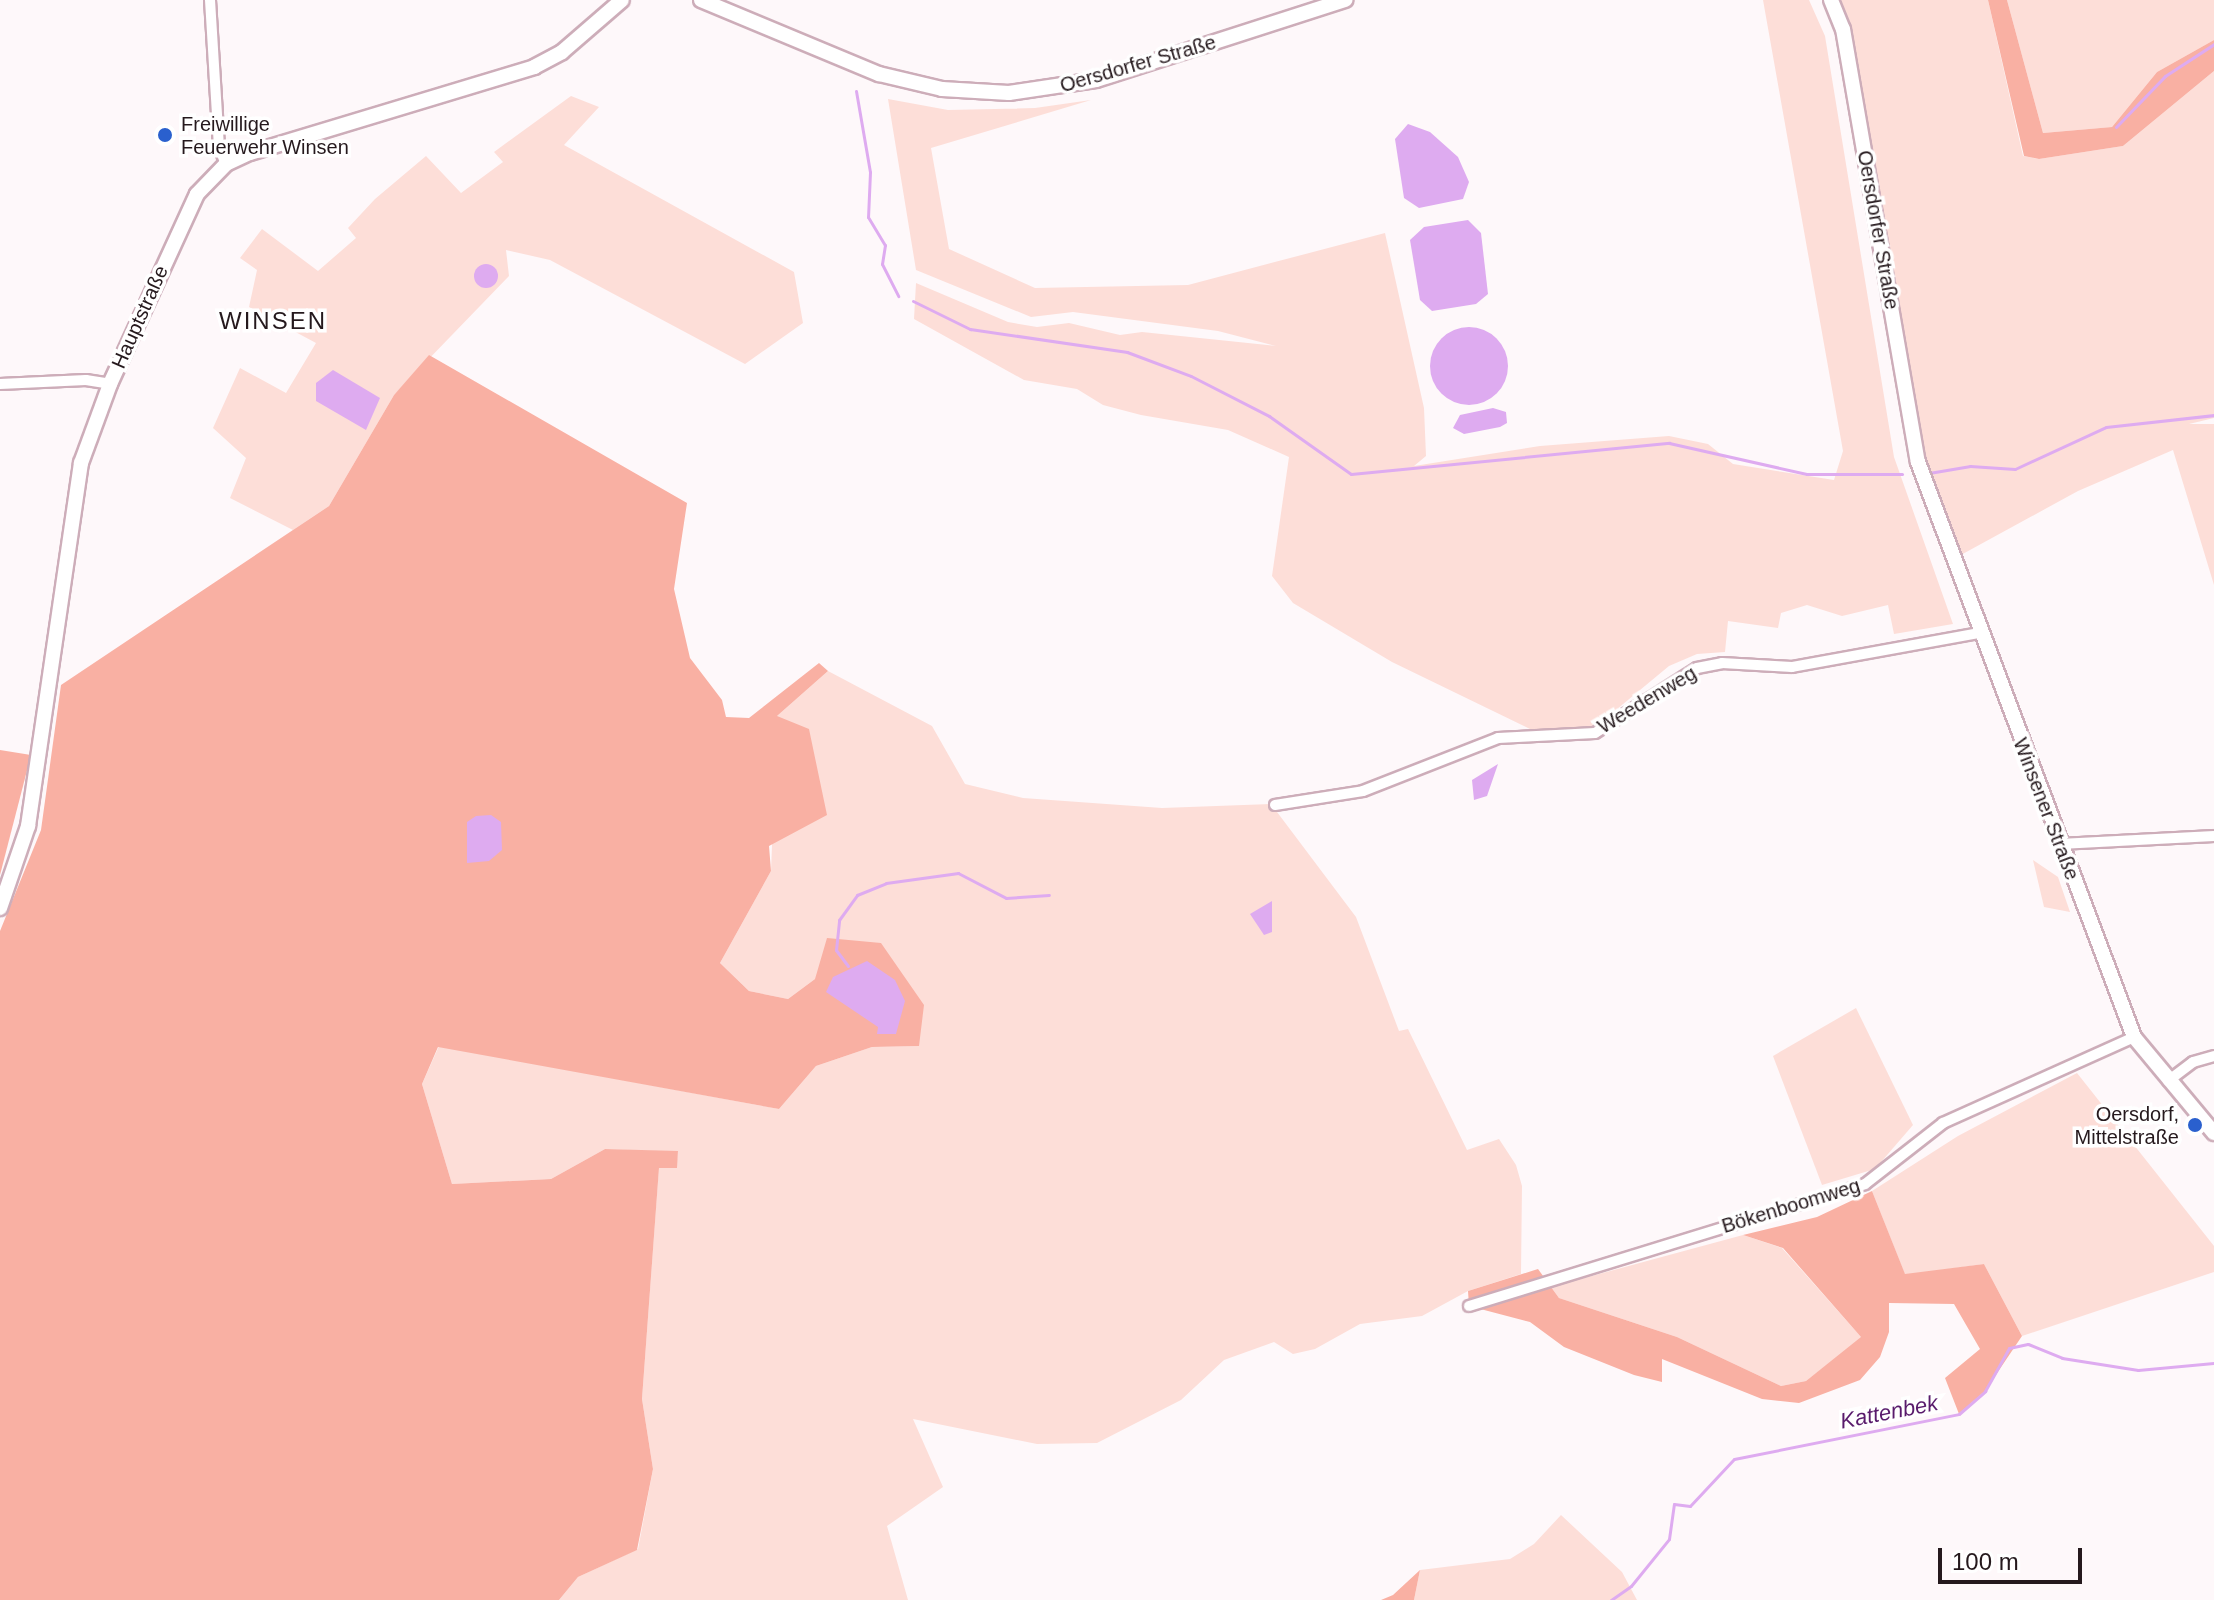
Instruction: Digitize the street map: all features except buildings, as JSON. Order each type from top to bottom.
[{"type":"street","points":[[210,0],[219,147],[226,164]]},
{"type":"street","name":"Hauptstraße","points":[[0,908],[28,826],[81,463],[110,384],[185,213],[226,164],[274,144],[534,67],[562,52],[622,0]]},
{"type":"street","name":"Oersdorfer Straße","points":[[701,0],[879,74],[942,89],[1009,93],[1096,80],[1345,0]]},
{"type":"street","name":"Oersdorfer Straße","points":[[1831,0],[1843,29],[1918,462]]},
{"type":"street","points":[[0,384],[86,380],[110,384]]},
{"type":"street","name":"Winsener Straße","points":[[1918,462],[1979,633],[2134,1037],[2214,1133]]},
{"type":"street","name":"Weedenweg","points":[[1275,805],[1363,791],[1498,738],[1595,733],[1697,668],[1722,663],[1792,667],[1979,633]]},
{"type":"street","points":[[2060,844],[2214,836]]},
{"type":"street","name":"Bökenboomweg","points":[[1469,1306],[1865,1184],[1943,1123],[2134,1037]]},
{"type":"street","points":[[2168,1081],[2193,1062],[2214,1056]]},
{"type":"shaded area","points":[[1763,0],[1809,0],[1825,36],[1894,457],[1953,624],[1894,634],[1888,605],[1842,616],[1807,605],[1781,613],[1778,628],[1728,621],[1725,652],[1697,654],[1669,666],[1593,729],[1532,730],[1392,662],[1293,603],[1272,576],[1289,457],[1228,430],[1141,415],[1103,405],[1077,389],[1024,380],[914,319],[916,283],[1008,322],[1037,327],[1069,323],[1120,335],[1142,332],[1276,346],[1218,331],[1073,312],[1031,317],[916,270],[888,99],[948,110],[1035,108],[1091,100],[931,148],[949,249],[1035,288],[1188,285],[1385,233],[1424,408],[1426,456],[1414,466],[1540,446],[1669,436],[1708,444],[1733,464],[1834,480],[1843,451]]},
{"type":"shaded area","points":[[1839,0],[1988,0],[2023,156],[2039,159],[2123,146],[2214,71],[2214,418],[2189,424],[2214,424],[2214,585],[2173,450],[2078,491],[1959,556],[1924,460],[1847,16]]},
{"type":"shaded area","points":[[1988,0],[2007,0],[2043,133],[2112,127],[2157,72],[2214,40],[2214,71],[2123,146],[2039,159],[2024,156]]},
{"type":"shaded area","points":[[2007,0],[2214,0],[2214,40],[2157,72],[2112,127],[2043,133]]},
{"type":"shaded area","points":[[571,96],[599,107],[564,145],[794,272],[803,323],[745,364],[550,260],[506,250],[509,276],[394,395],[329,506],[293,530],[230,498],[246,458],[213,428],[240,368],[286,393],[316,343],[249,307],[257,270],[240,258],[262,229],[318,271],[356,238],[348,228],[375,199],[426,156],[461,193],[503,162],[494,152]]},
{"type":"shaded area","points":[[1408,124],[1430,132],[1458,157],[1469,182],[1463,199],[1419,208],[1404,198],[1395,139]]},
{"type":"shaded area","points":[[1468,220],[1481,233],[1488,294],[1476,304],[1432,311],[1420,300],[1410,240],[1424,227]]},
{"type":"shaded area","points":[[486,264],[495,267],[498,276],[495,285],[486,288],[477,285],[474,276],[477,267]]},
{"type":"shaded area","points":[[1461,327],[1477,327],[1491,333],[1502,344],[1508,366],[1502,388],[1491,399],[1477,405],[1461,405],[1447,399],[1436,388],[1430,374],[1430,358],[1436,344],[1447,333]]},
{"type":"shaded area","points":[[429,355],[687,503],[674,589],[690,658],[722,700],[726,717],[749,718],[819,663],[828,671],[777,716],[809,729],[827,815],[769,846],[771,871],[720,963],[749,991],[788,999],[815,979],[827,938],[881,943],[924,1005],[919,1046],[872,1047],[816,1066],[779,1109],[438,1047],[422,1084],[452,1184],[551,1179],[605,1149],[678,1151],[677,1168],[659,1168],[642,1399],[653,1469],[637,1550],[578,1577],[559,1600],[0,1600],[0,931],[41,830],[61,685],[329,506],[394,395]]},
{"type":"shaded area","points":[[333,370],[380,398],[366,430],[316,401],[316,383]]},
{"type":"shaded area","points":[[1493,408],[1506,412],[1507,423],[1464,434],[1453,428],[1460,415]]},
{"type":"shaded area","points":[[828,671],[932,726],[965,784],[1023,798],[1162,808],[1271,804],[1356,917],[1399,1031],[1408,1029],[1467,1150],[1499,1139],[1516,1165],[1522,1186],[1521,1274],[1468,1291],[1422,1316],[1360,1324],[1315,1349],[1293,1354],[1274,1342],[1224,1360],[1181,1400],[1097,1443],[1037,1444],[913,1419],[943,1487],[887,1526],[908,1600],[559,1600],[578,1577],[638,1549],[653,1469],[642,1399],[659,1167],[676,1167],[678,1152],[605,1149],[551,1179],[452,1184],[422,1084],[439,1046],[779,1109],[816,1066],[872,1047],[919,1046],[815,979],[788,999],[749,991],[720,963],[771,871],[777,716]]},
{"type":"shaded area","points":[[0,750],[31,755],[0,875]]},
{"type":"shaded area","points":[[1498,764],[1487,796],[1474,800],[1472,780]]},
{"type":"shaded area","points":[[491,815],[501,822],[502,850],[489,861],[467,863],[467,822],[476,816]]},
{"type":"shaded area","points":[[2033,860],[2058,877],[2070,912],[2044,907]]},
{"type":"shaded area","points":[[1272,901],[1272,932],[1264,935],[1250,914]]},
{"type":"shaded area","points":[[867,961],[895,980],[905,1001],[896,1034],[877,1034],[878,1027],[826,992],[833,977]]},
{"type":"shaded area","points":[[1856,1008],[1913,1125],[1875,1169],[1822,1185],[1773,1056]]},
{"type":"shaded area","points":[[2077,1073],[2214,1246],[2214,1272],[2022,1336],[1984,1264],[1905,1275],[1872,1191],[1958,1136]]},
{"type":"shaded area","points":[[1872,1191],[1905,1274],[1984,1264],[2022,1336],[1985,1391],[1959,1414],[1945,1378],[1980,1349],[1954,1304],[1889,1303],[1889,1332],[1880,1357],[1860,1380],[1799,1403],[1762,1399],[1662,1359],[1662,1382],[1634,1375],[1564,1347],[1530,1322],[1469,1306],[1468,1291],[1538,1269],[1559,1298],[1677,1337],[1781,1386],[1806,1381],[1861,1337],[1783,1248],[1743,1235],[1817,1217]]},
{"type":"shaded area","points":[[1743,1235],[1782,1248],[1862,1338],[1806,1381],[1781,1386],[1677,1337],[1559,1298],[1551,1287]]},
{"type":"shaded area","points":[[1561,1515],[1622,1572],[1637,1600],[1414,1600],[1420,1570],[1510,1559],[1534,1544]]},
{"type":"shaded area","points":[[1420,1570],[1414,1600],[1381,1600],[1393,1595]]},
{"type":"waterway","points":[[2116,127],[2165,76],[2214,44]]},
{"type":"waterway","points":[[856,91],[870,172],[868,217],[885,245],[882,264],[898,296]]},
{"type":"waterway","points":[[913,301],[970,329],[1127,352],[1191,376],[1269,416],[1351,474],[1669,443],[1807,474],[1902,474]]},
{"type":"waterway","points":[[1929,473],[1970,466],[2015,469],[2106,427],[2214,415]]},
{"type":"waterway","points":[[848,966],[836,950],[839,920],[857,895],[886,883],[958,873],[1006,898],[1049,895]]},
{"type":"waterway","name":"Kattenbek","points":[[1611,1600],[1631,1586],[1669,1539],[1674,1504],[1690,1506],[1734,1459],[1959,1414],[1985,1391],[2009,1348],[2028,1344],[2062,1358],[2138,1370],[2214,1363]]},
{"type":"place","name":"Freiwillige Feuerwehr Winsen","points":[[165,135]]},
{"type":"place","name":"Oersdorf, Mittelstraße","points":[[2195,1125]]},
{"type":"district","name":"WINSEN","points":[[273,321]]}]
